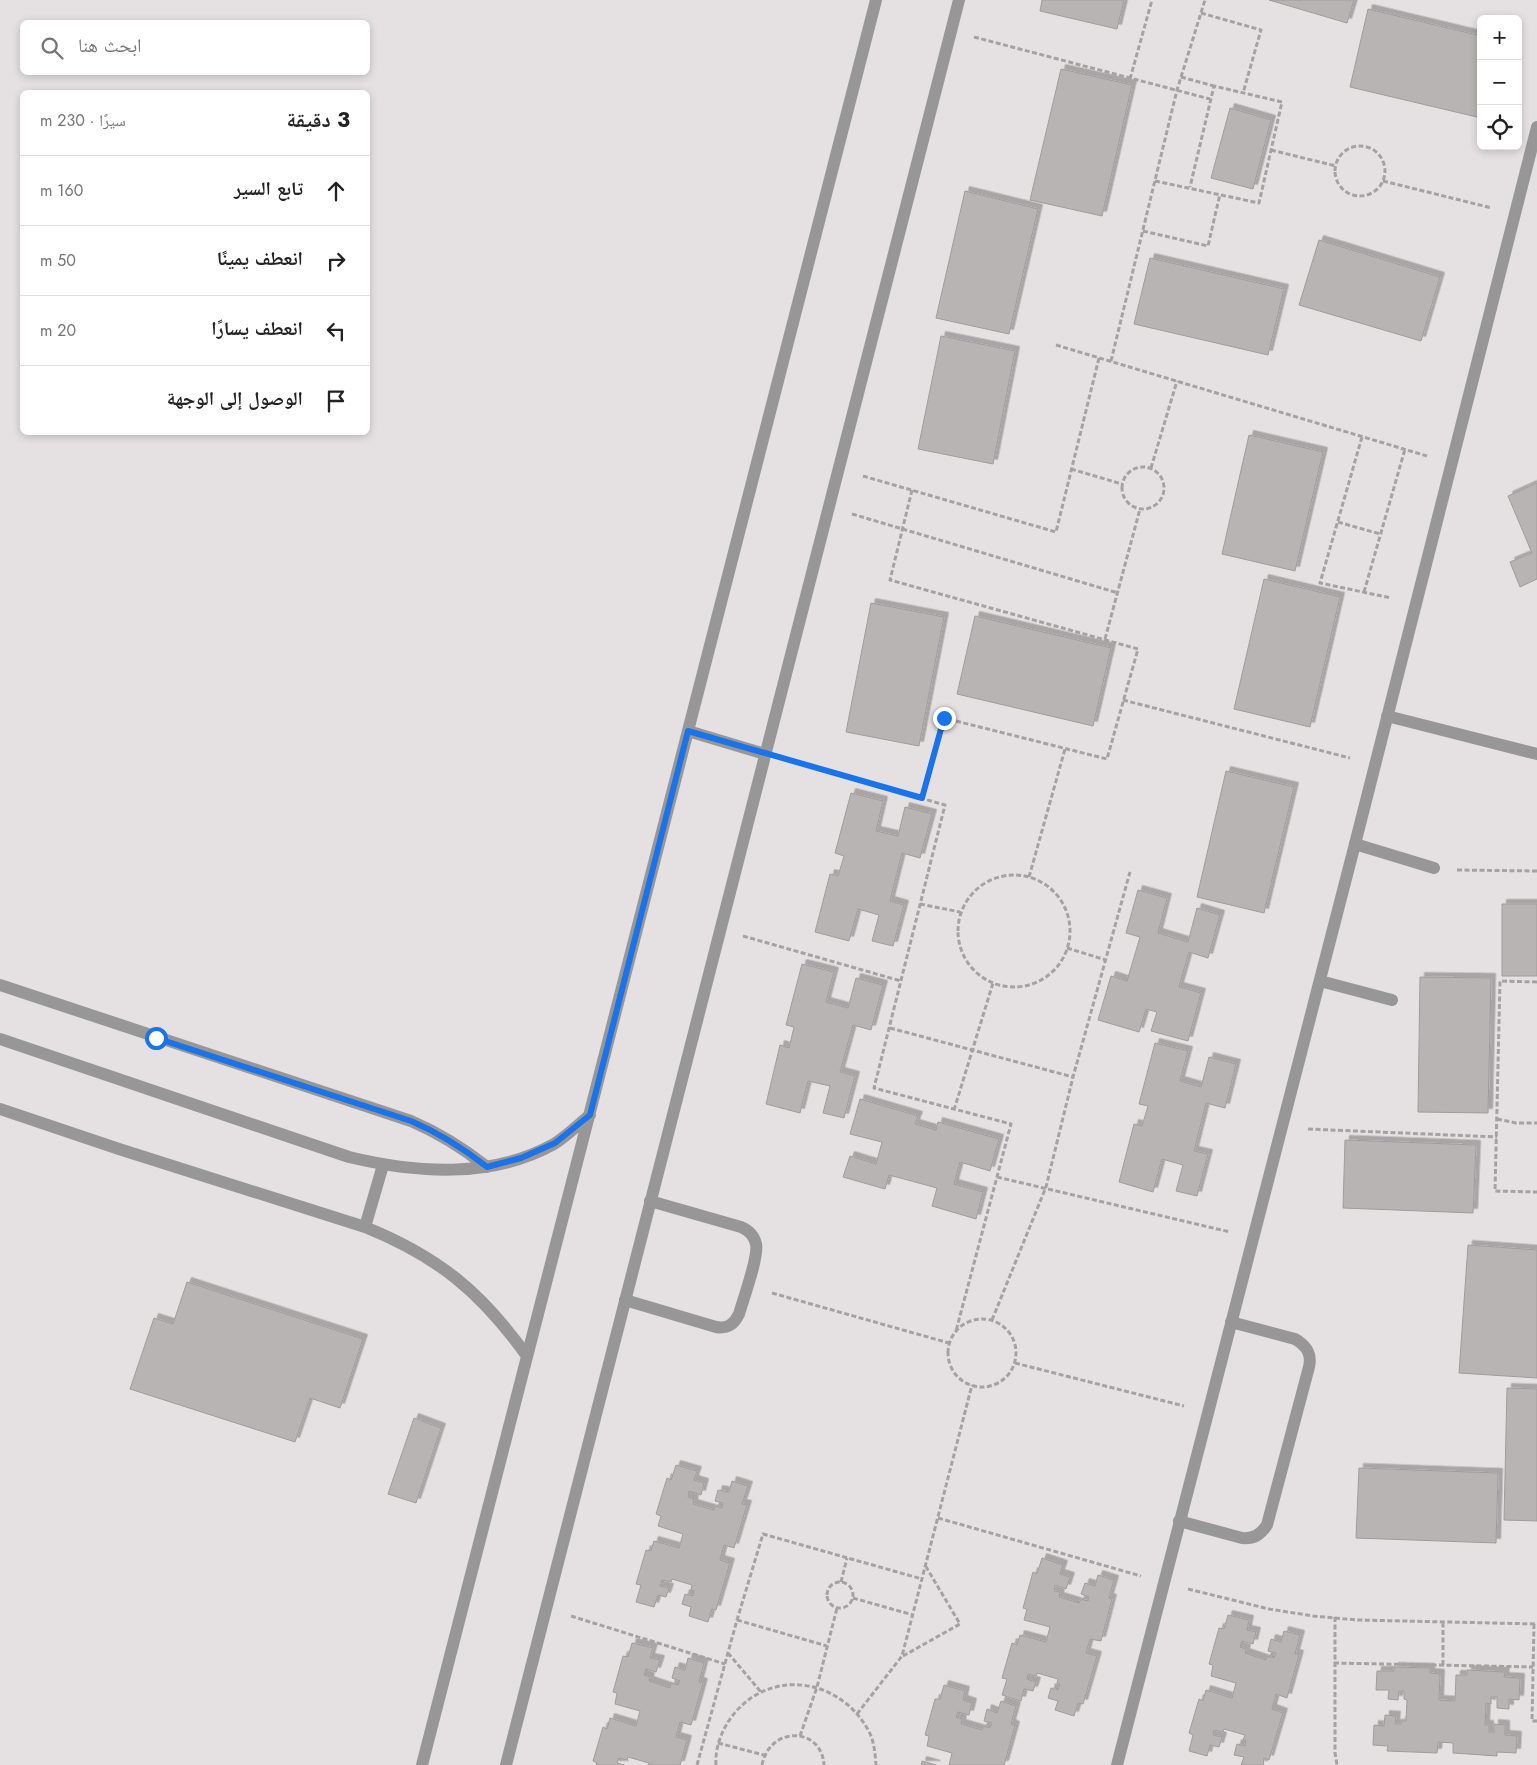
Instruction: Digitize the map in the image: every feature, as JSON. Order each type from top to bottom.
[{"type":"street","points":[[422,1765],[876,0]]},
{"type":"street","points":[[506,1765],[959,0]]},
{"type":"street","points":[[1117,1765],[1320,981],[1537,127]]},
{"type":"street","points":[[1387,716],[1537,754]]},
{"type":"street","points":[[688,731],[765,754]]},
{"type":"street","points":[[1355,844],[1434,868]]},
{"type":"street","points":[[1320,981],[1392,1000]]},
{"type":"street","points":[[0,985],[411,1121],[434,1131],[462,1147],[487,1167]]},
{"type":"street","points":[[0,1039],[349,1156],[383,1165],[418,1170],[487,1167],[521,1158],[555,1143],[590,1115]]},
{"type":"street","points":[[0,1109],[128,1152],[365,1227],[414,1249],[466,1285],[509,1331],[527,1356]]},
{"type":"street","points":[[365,1227],[383,1165]]},
{"type":"street","points":[[625,1300],[723,1328],[729,1326],[735,1321],[757,1251],[753,1236],[748,1230],[650,1201]]},
{"type":"street","points":[[1179,1521],[1242,1538],[1256,1536],[1263,1532],[1267,1525],[1309,1367],[1311,1359],[1302,1343],[1295,1339],[1231,1322]]},
{"type":"path","points":[[1130,78],[1152,0]]},
{"type":"path","points":[[1111,361],[1177,90],[1205,0]]},
{"type":"path","points":[[1201,13],[1261,30],[1243,93]]},
{"type":"path","points":[[951,31],[1210,100]]},
{"type":"path","points":[[1155,180],[1259,203],[1282,102],[1181,77]]},
{"type":"path","points":[[1190,187],[1214,86]]},
{"type":"path","points":[[1358,146],[1368,147],[1377,152],[1383,161],[1386,171],[1383,182],[1378,190],[1368,195],[1358,196],[1348,193],[1340,186],[1336,177],[1336,166],[1340,156],[1348,150],[1358,146]]},
{"type":"path","points":[[1271,150],[1336,166]]},
{"type":"path","points":[[1383,182],[1515,213]]},
{"type":"path","points":[[1143,231],[1208,246],[1220,194]]},
{"type":"path","points":[[1056,344],[1452,464]]},
{"type":"path","points":[[839,470],[1056,532],[1099,358]]},
{"type":"path","points":[[1151,468],[1177,381]]},
{"type":"path","points":[[1362,437],[1320,583],[1416,603]]},
{"type":"path","points":[[1364,592],[1405,449]]},
{"type":"path","points":[[1143,467],[1151,468],[1158,472],[1164,480],[1162,498],[1149,509],[1140,509],[1132,506],[1126,500],[1123,492],[1122,484],[1124,478],[1130,472],[1143,467]]},
{"type":"path","points":[[1071,469],[1122,484]]},
{"type":"path","points":[[912,490],[890,580],[1138,649],[1107,759],[944,718],[922,798]]},
{"type":"path","points":[[829,507],[1118,593]]},
{"type":"path","points":[[1105,639],[1140,509]]},
{"type":"path","points":[[1338,522],[1380,534]]},
{"type":"path","points":[[1123,700],[1375,764]]},
{"type":"path","points":[[1029,877],[1065,749]]},
{"type":"path","points":[[765,754],[945,805],[874,1088],[1011,1124],[956,1331],[949,1343],[948,1356],[952,1368],[960,1379],[972,1385],[985,1386],[998,1382],[1008,1374],[1015,1363],[1016,1349],[1012,1337],[1004,1326],[992,1320],[979,1319],[966,1323],[956,1331]]},
{"type":"path","points":[[1434,868],[1537,871]]},
{"type":"path","points":[[992,1320],[1046,1187],[1130,872]]},
{"type":"path","points":[[1012,875],[1029,877],[1043,883],[1055,892],[1063,905],[1070,933],[1067,948],[1060,962],[1050,973],[1038,981],[1024,986],[1008,987],[993,983],[978,974],[967,962],[960,946],[957,930],[960,912],[968,898],[980,886],[996,878],[1012,875]]},
{"type":"path","points":[[920,904],[960,912]]},
{"type":"path","points":[[720,930],[901,981]]},
{"type":"path","points":[[1067,948],[1106,960]]},
{"type":"path","points":[[1537,982],[1500,981],[1495,1191],[1537,1192]]},
{"type":"path","points":[[954,1110],[993,983]]},
{"type":"path","points":[[890,1028],[1074,1077]]},
{"type":"path","points":[[1497,1119],[1516,1123],[1537,1123]]},
{"type":"path","points":[[1282,1128],[1497,1137]]},
{"type":"path","points":[[997,1177],[1046,1187],[1253,1238]]},
{"type":"path","points":[[746,1286],[949,1343]]},
{"type":"path","points":[[1015,1363],[1208,1412]]},
{"type":"path","points":[[857,1714],[902,1656],[972,1385]]},
{"type":"path","points":[[938,1518],[1216,1597],[1269,1608],[1357,1620],[1535,1624],[1532,1720],[1537,1721]]},
{"type":"path","points":[[697,1765],[763,1534],[922,1579]]},
{"type":"path","points":[[841,1582],[847,1558]]},
{"type":"path","points":[[902,1656],[960,1624],[926,1565]]},
{"type":"path","points":[[841,1582],[848,1584],[853,1590],[854,1598],[844,1608],[837,1608],[830,1604],[827,1597],[828,1590],[833,1584],[841,1582]]},
{"type":"path","points":[[854,1598],[913,1615]]},
{"type":"path","points":[[546,1608],[725,1664]]},
{"type":"path","points":[[800,1736],[817,1687],[837,1608]]},
{"type":"path","points":[[1335,1618],[1334,1752],[1336,1765]]},
{"type":"path","points":[[737,1620],[827,1646]]},
{"type":"path","points":[[1444,1622],[1444,1666]]},
{"type":"path","points":[[728,1653],[761,1692]]},
{"type":"path","points":[[1334,1663],[1533,1667]]},
{"type":"path","points":[[716,1765],[718,1743],[724,1728],[734,1713],[761,1692],[788,1685],[817,1687],[832,1693],[846,1702],[868,1730],[874,1748],[876,1765]]},
{"type":"path","points":[[762,1765],[764,1756],[770,1746],[779,1739],[790,1735],[800,1736],[811,1741],[819,1748],[824,1758],[824,1765]]},
{"type":"path","points":[[718,1743],[764,1756]]},
{"type":"building","points":[[1042,0],[1124,0],[1117,29],[1040,11]]},
{"type":"building","points":[[1269,0],[1354,0],[1347,23]]},
{"type":"building","points":[[1368,9],[1477,35],[1477,117],[1350,87]]},
{"type":"building","points":[[1061,69],[1132,85],[1102,216],[1030,200]]},
{"type":"building","points":[[1230,108],[1271,120],[1253,189],[1211,178]]},
{"type":"building","points":[[965,191],[1038,209],[1009,334],[936,318]]},
{"type":"building","points":[[1319,240],[1440,277],[1421,341],[1299,305]]},
{"type":"building","points":[[1150,258],[1284,289],[1268,355],[1134,324]]},
{"type":"building","points":[[941,336],[1015,351],[993,464],[918,449]]},
{"type":"building","points":[[1249,435],[1323,452],[1295,571],[1222,554]]},
{"type":"building","points":[[1537,483],[1537,579],[1520,587],[1510,562],[1532,553],[1508,496]]},
{"type":"building","points":[[1264,579],[1340,597],[1310,727],[1234,709]]},
{"type":"building","points":[[871,603],[944,617],[919,746],[846,732]]},
{"type":"building","points":[[975,616],[1111,648],[1093,726],[957,694]]},
{"type":"building","points":[[1226,771],[1294,787],[1264,913],[1197,897]]},
{"type":"building","points":[[851,793],[883,801],[876,831],[898,836],[905,807],[932,814],[920,858],[902,853],[890,901],[904,905],[893,946],[872,941],[879,915],[858,909],[849,941],[815,932],[830,874],[838,876],[844,856],[835,853]]},
{"type":"building","points":[[1138,890],[1167,898],[1158,933],[1188,942],[1197,908],[1220,915],[1208,958],[1189,952],[1179,987],[1201,993],[1188,1041],[1151,1031],[1157,1012],[1146,1009],[1139,1032],[1098,1020],[1111,976],[1127,981],[1140,937],[1126,933]]},
{"type":"building","points":[[1502,904],[1537,904],[1537,976],[1502,976]]},
{"type":"building","points":[[802,964],[834,972],[826,1002],[848,1008],[856,978],[883,985],[871,1030],[853,1025],[840,1072],[855,1076],[844,1118],[823,1113],[830,1086],[808,1081],[800,1113],[766,1104],[780,1045],[789,1048],[794,1027],[786,1025]]},
{"type":"building","points":[[1420,977],[1491,978],[1488,1113],[1418,1112]]},
{"type":"building","points":[[1155,1043],[1188,1051],[1180,1081],[1201,1087],[1209,1057],[1236,1064],[1225,1108],[1206,1103],[1194,1151],[1208,1154],[1197,1196],[1176,1191],[1183,1165],[1162,1159],[1153,1192],[1119,1182],[1134,1124],[1142,1126],[1148,1106],[1139,1104]]},
{"type":"building","points":[[860,1099],[918,1116],[915,1124],[936,1130],[938,1122],[999,1139],[990,1171],[960,1162],[954,1184],[983,1192],[976,1219],[932,1206],[937,1188],[889,1175],[885,1189],[843,1177],[850,1156],[876,1164],[882,1142],[850,1134]]},
{"type":"building","points":[[1345,1140],[1476,1145],[1473,1213],[1343,1208]]},
{"type":"building","points":[[1468,1245],[1537,1250],[1537,1378],[1459,1373]]},
{"type":"building","points":[[187,1282],[363,1339],[340,1408],[310,1398],[295,1442],[130,1389],[154,1318],[173,1324]]},
{"type":"building","points":[[1507,1388],[1537,1389],[1537,1521],[1504,1520]]},
{"type":"building","points":[[414,1418],[441,1428],[416,1503],[388,1494]]},
{"type":"building","points":[[676,1465],[697,1471],[694,1480],[704,1483],[701,1495],[689,1491],[688,1497],[694,1499],[693,1504],[714,1510],[715,1506],[722,1508],[723,1503],[715,1501],[718,1490],[729,1492],[732,1481],[748,1486],[742,1504],[747,1505],[734,1548],[724,1545],[720,1560],[730,1563],[716,1610],[712,1609],[708,1622],[689,1616],[691,1607],[682,1604],[685,1594],[693,1596],[692,1585],[672,1579],[671,1582],[662,1580],[660,1586],[669,1588],[666,1597],[658,1595],[654,1607],[636,1602],[641,1585],[636,1584],[646,1550],[651,1551],[654,1541],[679,1548],[683,1534],[658,1526],[661,1516],[656,1514],[667,1478],[671,1480]]},
{"type":"building","points":[[1359,1468],[1498,1473],[1496,1543],[1356,1538]]},
{"type":"building","points":[[1042,1558],[1063,1565],[1060,1574],[1070,1577],[1066,1589],[1055,1585],[1054,1591],[1060,1592],[1059,1597],[1079,1603],[1081,1599],[1088,1601],[1089,1597],[1081,1594],[1085,1583],[1095,1586],[1098,1575],[1114,1580],[1109,1598],[1112,1599],[1101,1641],[1090,1639],[1086,1653],[1097,1656],[1083,1704],[1078,1703],[1074,1716],[1055,1710],[1058,1701],[1048,1698],[1051,1688],[1058,1690],[1060,1684],[1057,1683],[1058,1679],[1037,1673],[1036,1676],[1028,1674],[1027,1679],[1036,1682],[1033,1691],[1024,1689],[1021,1701],[1002,1695],[1007,1679],[1002,1678],[1012,1643],[1017,1645],[1020,1635],[1046,1642],[1050,1627],[1024,1620],[1027,1609],[1023,1608],[1033,1572],[1037,1574]]},
{"type":"building","points":[[1228,1615],[1249,1620],[1247,1630],[1256,1632],[1253,1644],[1242,1641],[1240,1647],[1246,1649],[1245,1653],[1266,1660],[1267,1656],[1274,1658],[1276,1653],[1268,1651],[1271,1639],[1281,1642],[1284,1631],[1300,1635],[1295,1654],[1299,1655],[1287,1698],[1276,1694],[1272,1709],[1283,1713],[1269,1760],[1264,1758],[1263,1765],[1241,1765],[1244,1757],[1234,1755],[1237,1744],[1245,1746],[1246,1740],[1243,1740],[1245,1735],[1224,1729],[1223,1732],[1214,1730],[1213,1735],[1222,1737],[1219,1747],[1210,1745],[1207,1756],[1189,1751],[1193,1735],[1189,1733],[1199,1699],[1203,1701],[1206,1690],[1232,1698],[1236,1683],[1211,1676],[1213,1665],[1209,1664],[1219,1628],[1224,1629]]},
{"type":"building","points":[[632,1643],[653,1648],[650,1658],[660,1660],[656,1672],[646,1669],[644,1675],[650,1677],[649,1681],[670,1688],[671,1683],[678,1685],[680,1681],[672,1678],[675,1667],[685,1670],[688,1658],[704,1663],[699,1682],[703,1683],[691,1725],[680,1722],[676,1737],[687,1740],[680,1765],[648,1765],[649,1763],[628,1757],[627,1760],[619,1758],[617,1763],[624,1765],[596,1765],[597,1763],[593,1761],[603,1727],[607,1729],[610,1718],[636,1726],[640,1711],[615,1704],[617,1693],[613,1692],[623,1656],[628,1657]]},
{"type":"building","points":[[1394,1667],[1430,1668],[1430,1673],[1440,1674],[1439,1700],[1455,1701],[1456,1675],[1467,1675],[1467,1670],[1505,1672],[1504,1677],[1520,1678],[1519,1700],[1509,1699],[1509,1709],[1497,1708],[1497,1697],[1491,1697],[1491,1704],[1486,1703],[1485,1725],[1489,1725],[1489,1732],[1494,1732],[1494,1724],[1505,1725],[1505,1735],[1517,1736],[1516,1753],[1497,1752],[1497,1756],[1453,1753],[1453,1743],[1438,1742],[1437,1753],[1387,1751],[1388,1746],[1373,1745],[1374,1725],[1384,1726],[1385,1715],[1396,1716],[1395,1724],[1401,1724],[1401,1721],[1406,1721],[1407,1700],[1404,1699],[1404,1691],[1399,1691],[1398,1700],[1388,1699],[1389,1690],[1376,1690],[1377,1671],[1394,1671]]},
{"type":"building","points":[[944,1685],[965,1691],[963,1700],[972,1703],[969,1715],[958,1712],[956,1717],[962,1719],[961,1724],[982,1730],[983,1726],[990,1728],[992,1723],[984,1721],[987,1709],[997,1713],[1001,1701],[1016,1706],[1011,1724],[1015,1726],[1004,1765],[949,1765],[952,1753],[927,1746],[929,1736],[925,1735],[935,1699],[940,1699]]},
{"type":"building","points":[[922,1761],[936,1765],[921,1765]]},
{"type":"route","points":[[156,1038],[411,1121],[434,1131],[462,1147],[487,1167],[521,1158],[555,1143],[590,1115],[688,731],[922,798],[944,718]]}]
